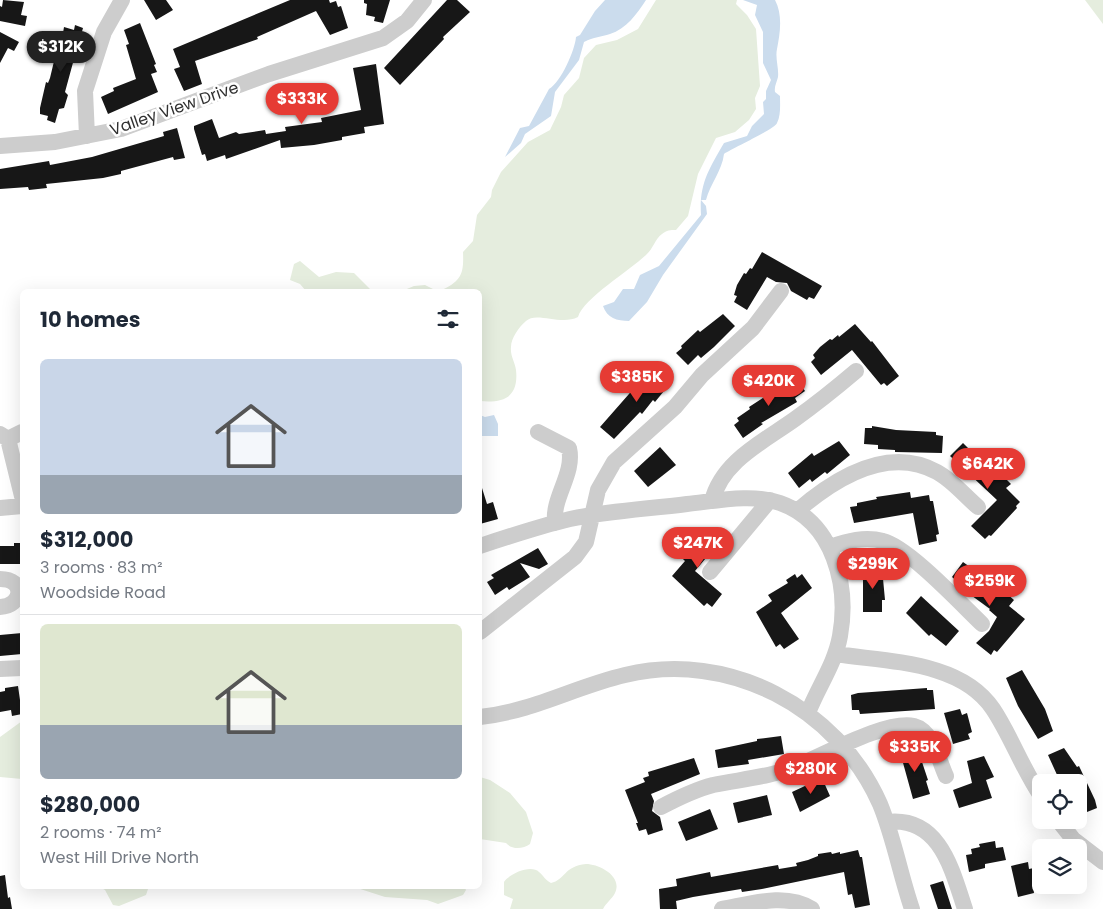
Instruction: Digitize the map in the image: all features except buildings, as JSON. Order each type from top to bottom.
[{"type":"street","points":[[87,136],[85,91],[104,32],[122,0]]},
{"type":"street","name":"Valley View Drive","points":[[0,146],[55,142],[121,129],[269,74],[382,38],[407,21],[419,2]]},
{"type":"street","points":[[482,630],[574,558],[586,542],[598,490],[614,462],[675,407],[702,375],[753,328],[781,290]]},
{"type":"street","points":[[712,502],[716,485],[739,458],[816,403],[856,371]]},
{"type":"street","points":[[538,432],[569,448],[572,460],[554,512],[555,523]]},
{"type":"street","points":[[20,433],[4,437],[20,489]]},
{"type":"street","points":[[797,511],[821,490],[851,472],[895,464],[920,465],[938,472],[978,507]]},
{"type":"street","points":[[710,572],[770,500]]},
{"type":"street","points":[[482,545],[555,523],[593,515],[712,502],[770,500],[797,511],[819,531],[830,547],[839,574],[843,604],[836,654],[808,712]]},
{"type":"street","points":[[0,508],[20,506]]},
{"type":"street","points":[[830,547],[846,541],[870,539],[885,541],[907,555],[982,624]]},
{"type":"street","points":[[0,579],[10,579],[16,583],[18,591],[16,600],[12,605],[0,607]]},
{"type":"street","points":[[836,654],[927,668],[967,682],[992,708],[1032,780]]},
{"type":"street","points":[[0,669],[20,668]]},
{"type":"street","points":[[482,717],[520,711],[625,675],[674,669],[722,674],[750,682],[808,712],[842,744],[869,783],[887,822],[912,909]]},
{"type":"street","points":[[661,807],[698,790],[785,770],[842,744],[882,730],[914,726],[926,733],[946,776]]},
{"type":"street","points":[[887,822],[896,821],[925,830],[937,840],[952,871],[965,909]]},
{"type":"street","points":[[1066,829],[1074,839],[1103,862]]},
{"type":"street","points":[[722,909],[776,900],[797,902],[812,909]]},
{"type":"green space","points":[[656,0],[737,0],[736,4],[747,15],[756,29],[760,86],[755,98],[756,109],[749,120],[735,132],[716,138],[698,174],[688,216],[676,230],[667,231],[660,236],[646,255],[598,293],[578,317],[564,320],[536,317],[526,321],[516,333],[511,344],[516,379],[512,393],[508,397],[496,401],[482,401],[482,289],[444,289],[453,284],[462,272],[463,252],[473,241],[477,215],[491,197],[492,190],[501,172],[528,142],[550,130],[561,107],[564,95],[579,78],[584,58],[596,45],[617,40],[638,29]]},
{"type":"green space","points":[[1085,0],[1103,0],[1103,24]]},
{"type":"green space","points":[[300,261],[319,277],[336,272],[354,273],[370,289],[304,289],[300,284],[290,280],[294,264]]},
{"type":"green space","points":[[425,285],[433,289],[407,289]]},
{"type":"green space","points":[[20,722],[20,779],[0,777],[0,737]]},
{"type":"green space","points":[[482,778],[490,780],[510,793],[526,812],[533,833],[530,844],[521,848],[514,848],[506,843],[482,839]]},
{"type":"green space","points":[[586,864],[603,869],[613,876],[616,881],[615,893],[603,909],[510,909],[513,899],[504,895],[504,882],[510,876],[520,871],[531,869],[539,872],[551,883],[573,867]]},
{"type":"green space","points":[[103,889],[148,889],[146,895],[119,906],[113,905]]},
{"type":"green space","points":[[360,889],[466,890],[463,895],[438,904],[427,900],[385,897]]},
{"type":"water","points":[[605,0],[646,0],[635,16],[621,29],[584,42],[579,60],[555,92],[551,116],[525,134],[521,143],[505,157],[520,128],[529,126],[549,89],[563,73],[576,37],[580,35],[595,11]]},
{"type":"water","points":[[743,0],[775,0],[778,6],[780,24],[777,52],[778,77],[775,86],[775,92],[780,96],[780,110],[777,123],[769,130],[724,154],[721,166],[706,200],[701,200],[706,177],[724,143],[747,136],[752,126],[764,114],[763,102],[766,99],[766,91],[771,80],[763,63],[763,32],[755,15],[757,5]]},
{"type":"water","points":[[701,200],[706,206],[707,214],[663,275],[647,302],[629,321],[610,316],[603,306],[614,302],[623,289],[634,289],[640,275],[659,266],[701,215]]},
{"type":"water","points":[[494,415],[498,424],[498,436],[482,436],[482,416]]}]
